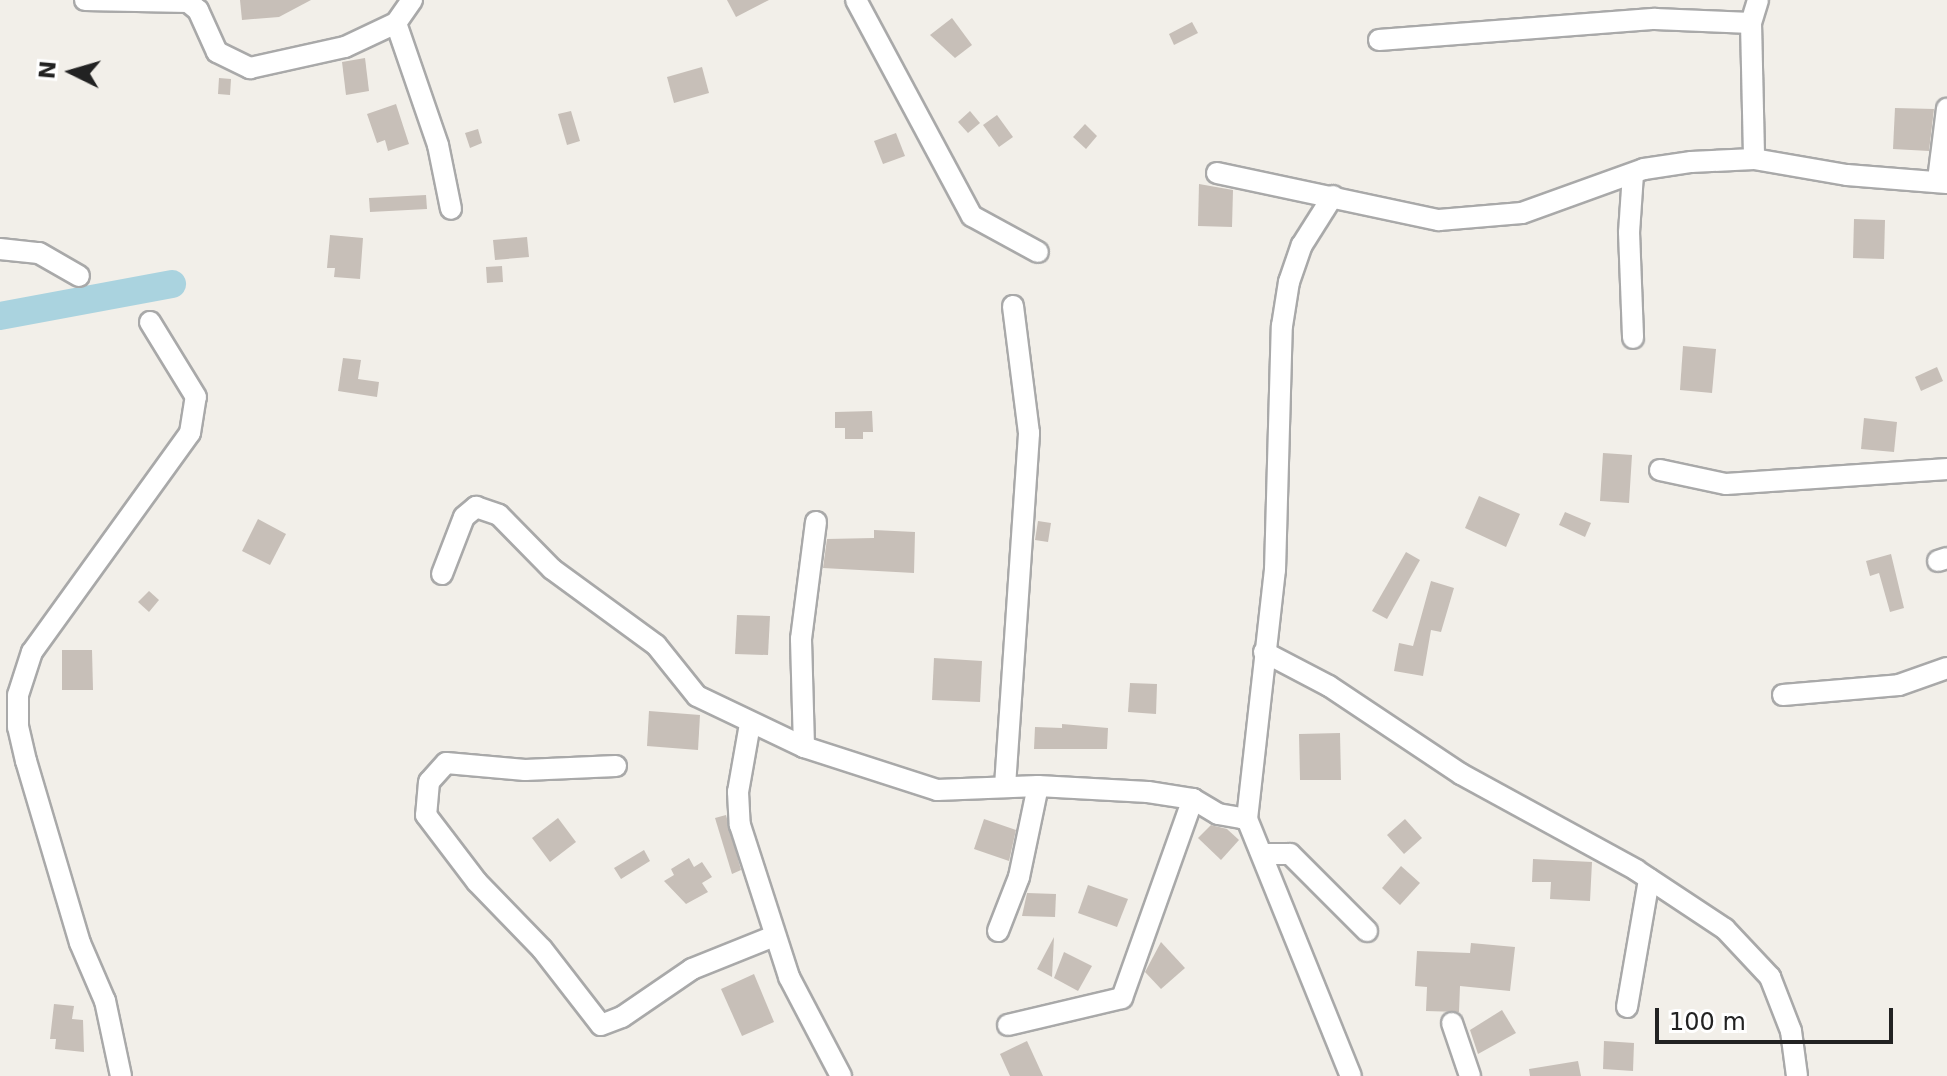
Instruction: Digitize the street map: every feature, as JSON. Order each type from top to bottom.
[{"type":"street","points":[[85,0],[204,5],[217,52],[250,68],[345,47],[396,23],[412,0]]},
{"type":"street","points":[[856,0],[972,216],[1038,252]]},
{"type":"street","points":[[1754,159],[1751,23],[1758,0]]},
{"type":"street","points":[[1379,40],[1655,19],[1751,23]]},
{"type":"street","points":[[396,23],[438,145],[451,209]]},
{"type":"street","points":[[1217,173],[1333,196],[1364,208],[1439,220],[1522,213],[1633,174],[1691,162],[1754,159],[1847,175],[1943,182],[1947,109]]},
{"type":"street","points":[[1633,174],[1629,232],[1633,338]]},
{"type":"street","points":[[1333,196],[1302,245],[1284,311],[1275,570],[1247,819],[1265,854],[1351,1076]]},
{"type":"street","points":[[0,249],[39,253],[79,276]]},
{"type":"street","points":[[1005,786],[1029,433],[1013,306]]},
{"type":"street","points":[[121,1076],[105,1001],[80,943],[26,761],[18,727],[18,695],[39,642],[190,433],[196,397],[150,322]]},
{"type":"street","points":[[1660,470],[1726,484],[1947,469]]},
{"type":"street","points":[[442,574],[464,517],[476,507],[499,515],[552,569],[656,645],[693,692],[750,724],[804,747],[937,790],[1038,786],[1193,799],[1218,814],[1247,819]]},
{"type":"street","points":[[804,747],[801,639],[816,522]]},
{"type":"street","points":[[1264,652],[1329,686],[1461,774],[1649,879],[1725,929],[1770,977],[1791,1031],[1797,1076]]},
{"type":"street","points":[[1783,695],[1899,685],[1947,668]]},
{"type":"street","points":[[750,724],[737,804],[774,936],[803,1009],[841,1076]]},
{"type":"street","points":[[616,766],[525,770],[446,763],[429,782],[426,815],[477,882],[542,949],[601,1025],[622,1017],[692,969],[774,936]]},
{"type":"street","points":[[998,931],[1019,877],[1038,786]]},
{"type":"street","points":[[1008,1025],[1122,998],[1193,799]]},
{"type":"street","points":[[1265,854],[1290,854],[1367,931]]},
{"type":"street","points":[[1627,1007],[1649,879]]},
{"type":"street","points":[[1452,1023],[1470,1076]]},
{"type":"building","points":[[240,0],[311,0],[279,17],[242,20]]},
{"type":"building","points":[[727,0],[769,0],[736,17]]},
{"type":"building","points":[[952,18],[972,45],[955,58],[930,35]]},
{"type":"building","points":[[1192,22],[1198,33],[1174,45],[1169,34]]},
{"type":"building","points":[[365,58],[369,91],[346,95],[342,62]]},
{"type":"building","points":[[702,67],[709,93],[674,103],[667,77]]},
{"type":"building","points":[[219,78],[231,79],[230,95],[218,94]]},
{"type":"building","points":[[396,104],[409,144],[388,151],[385,140],[377,143],[367,114]]},
{"type":"building","points":[[1895,108],[1934,109],[1929,151],[1893,149]]},
{"type":"building","points":[[571,111],[580,141],[567,145],[558,114]]},
{"type":"building","points":[[970,111],[980,123],[968,133],[958,122]]},
{"type":"building","points":[[997,115],[1013,137],[999,147],[983,125]]},
{"type":"building","points":[[1085,124],[1097,136],[1086,149],[1073,137]]},
{"type":"building","points":[[478,129],[482,143],[470,148],[465,133]]},
{"type":"building","points":[[896,133],[905,156],[883,164],[874,141]]},
{"type":"building","points":[[1199,184],[1233,190],[1232,227],[1198,226]]},
{"type":"building","points":[[426,195],[427,209],[370,212],[369,198]]},
{"type":"building","points":[[1854,219],[1885,220],[1884,259],[1853,258]]},
{"type":"building","points":[[330,235],[363,238],[360,279],[334,277],[335,268],[327,268]]},
{"type":"building","points":[[527,237],[529,257],[495,260],[493,240]]},
{"type":"building","points":[[502,266],[503,282],[487,283],[486,267]]},
{"type":"building","points":[[1683,346],[1716,349],[1712,393],[1680,390]]},
{"type":"building","points":[[343,358],[361,360],[358,379],[379,382],[377,397],[338,391]]},
{"type":"building","points":[[1937,367],[1943,381],[1921,391],[1915,377]]},
{"type":"building","points":[[872,411],[873,432],[863,432],[863,439],[845,439],[845,428],[835,428],[835,412]]},
{"type":"building","points":[[1864,418],[1897,422],[1894,452],[1861,449]]},
{"type":"building","points":[[1603,453],[1632,455],[1629,503],[1600,501]]},
{"type":"building","points":[[1479,496],[1520,514],[1506,547],[1465,528]]},
{"type":"building","points":[[1565,512],[1591,523],[1585,537],[1559,525]]},
{"type":"building","points":[[258,519],[286,534],[270,565],[242,551]]},
{"type":"building","points":[[1038,521],[1051,523],[1048,542],[1035,540]]},
{"type":"building","points":[[874,530],[915,532],[914,573],[823,568],[827,539],[874,538]]},
{"type":"building","points":[[1406,552],[1420,560],[1387,619],[1372,611]]},
{"type":"building","points":[[1891,554],[1904,608],[1890,612],[1879,573],[1870,576],[1866,561]]},
{"type":"building","points":[[1431,581],[1454,588],[1441,632],[1431,630],[1423,676],[1394,671],[1399,643],[1413,646]]},
{"type":"building","points":[[149,591],[159,600],[149,612],[138,602]]},
{"type":"building","points":[[737,615],[770,616],[768,655],[735,654]]},
{"type":"building","points":[[62,650],[92,650],[93,690],[62,690]]},
{"type":"building","points":[[934,658],[982,661],[980,702],[932,700]]},
{"type":"building","points":[[1130,683],[1157,684],[1156,714],[1128,712]]},
{"type":"building","points":[[649,711],[700,715],[698,750],[647,746]]},
{"type":"building","points":[[1062,724],[1108,728],[1107,749],[1034,749],[1035,727],[1062,728]]},
{"type":"building","points":[[1340,733],[1341,780],[1300,780],[1299,734]]},
{"type":"building","points":[[726,815],[741,870],[732,874],[715,818]]},
{"type":"building","points":[[558,818],[576,842],[550,862],[532,838]]},
{"type":"building","points":[[984,819],[1016,830],[1009,861],[974,849]]},
{"type":"building","points":[[1405,819],[1422,838],[1404,854],[1387,835]]},
{"type":"building","points":[[1211,825],[1227,829],[1239,840],[1221,860],[1198,838]]},
{"type":"building","points":[[644,850],[650,861],[621,879],[614,868]]},
{"type":"building","points":[[689,858],[694,867],[702,862],[712,877],[702,883],[708,892],[686,904],[664,881],[674,875],[671,869]]},
{"type":"building","points":[[1533,859],[1592,862],[1590,901],[1550,899],[1551,882],[1532,882]]},
{"type":"building","points":[[1401,866],[1420,883],[1400,905],[1382,888]]},
{"type":"building","points":[[1088,885],[1128,899],[1117,927],[1078,913]]},
{"type":"building","points":[[1027,893],[1056,894],[1055,917],[1022,916]]},
{"type":"building","points":[[1054,937],[1052,977],[1037,969]]},
{"type":"building","points":[[1161,942],[1185,968],[1161,989],[1145,972]]},
{"type":"building","points":[[1471,943],[1515,947],[1510,991],[1460,986],[1459,1012],[1426,1011],[1427,987],[1415,986],[1417,951],[1470,953]]},
{"type":"building","points":[[1064,952],[1092,966],[1078,991],[1054,978]]},
{"type":"building","points":[[754,974],[774,1022],[742,1036],[721,989]]},
{"type":"building","points":[[54,1004],[74,1006],[72,1019],[83,1020],[84,1052],[55,1049],[56,1039],[50,1039]]},
{"type":"building","points":[[1502,1010],[1516,1033],[1478,1054],[1470,1030]]},
{"type":"building","points":[[1027,1041],[1043,1076],[1010,1076],[1000,1054]]},
{"type":"building","points":[[1604,1041],[1634,1043],[1633,1071],[1603,1069]]},
{"type":"building","points":[[1578,1061],[1581,1076],[1530,1076],[1529,1069]]},
{"type":"waterway","points":[[0,316],[172,284]]}]
